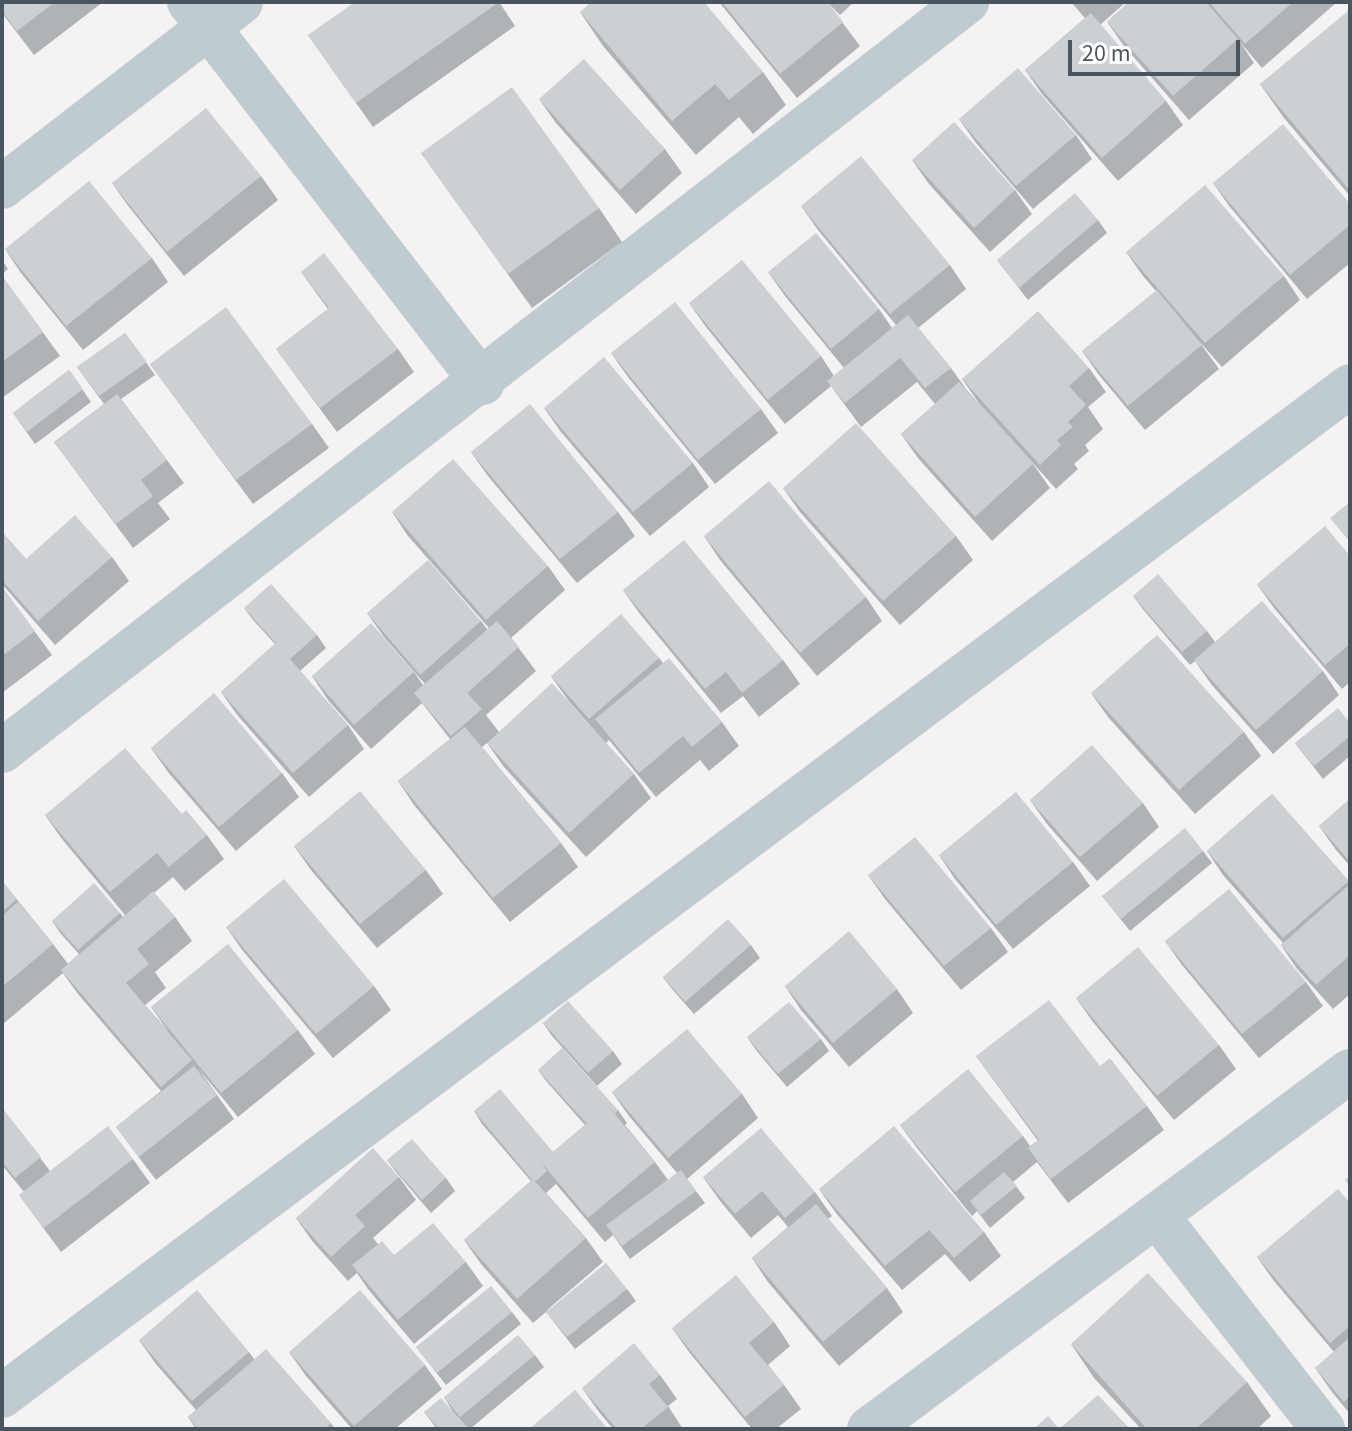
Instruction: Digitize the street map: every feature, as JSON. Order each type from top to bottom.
[{"type":"street","points":[[2,751],[482,383],[967,2]]},
{"type":"street","points":[[2,187],[213,10],[482,383]]},
{"type":"street","points":[[2,1396],[1350,386]]},
{"type":"street","points":[[869,1429],[1158,1217],[1350,1071]]},
{"type":"street","points":[[1158,1217],[1323,1429]]},
{"type":"building","points":[[2,2],[55,2],[17,31],[2,11]]},
{"type":"building","points":[[355,2],[499,2],[356,103],[308,35]]},
{"type":"building","points":[[591,2],[704,2],[763,72],[729,100],[715,84],[672,121],[580,12]]},
{"type":"building","points":[[722,2],[827,2],[843,22],[780,74]]},
{"type":"building","points":[[1129,2],[1206,2],[1238,39],[1173,96],[1107,22]]},
{"type":"building","points":[[1209,2],[1293,2],[1245,44]]},
{"type":"building","points":[[1348,11],[1350,14],[1350,191],[1260,84]]},
{"type":"building","points":[[1091,13],[1166,101],[1102,158],[1025,70]]},
{"type":"building","points":[[584,59],[665,149],[620,190],[539,99]]},
{"type":"building","points":[[1018,68],[1076,135],[1016,186],[959,119]]},
{"type":"building","points":[[512,87],[599,208],[508,274],[421,153]]},
{"type":"building","points":[[206,108],[261,176],[167,252],[112,183]]},
{"type":"building","points":[[954,122],[1015,190],[974,228],[912,160]]},
{"type":"building","points":[[1283,124],[1350,204],[1350,225],[1290,275],[1213,183]]},
{"type":"building","points":[[861,156],[950,265],[890,314],[801,206]]},
{"type":"building","points":[[89,181],[152,258],[66,326],[5,249]]},
{"type":"building","points":[[1205,185],[1284,276],[1205,343],[1126,252]]},
{"type":"building","points":[[1075,193],[1098,220],[1019,288],[997,260]]},
{"type":"building","points":[[816,233],[879,309],[831,349],[768,272]]},
{"type":"building","points":[[324,253],[398,349],[320,408],[276,349],[329,308],[301,272]]},
{"type":"building","points":[[742,260],[821,356],[768,400],[689,303]]},
{"type":"building","points":[[2,276],[43,332],[2,362]]},
{"type":"building","points":[[1157,290],[1202,345],[1128,406],[1082,351]]},
{"type":"building","points":[[675,302],[761,409],[698,460],[611,353]]},
{"type":"building","points":[[226,307],[312,424],[236,480],[150,364]]},
{"type":"building","points":[[1038,311],[1089,368],[1069,386],[1086,405],[1068,422],[1073,427],[1057,440],[1061,445],[1040,465],[962,379]]},
{"type":"building","points":[[908,315],[951,368],[925,388],[900,358],[845,403],[827,381]]},
{"type":"building","points":[[125,333],[147,362],[99,396],[77,367]]},
{"type":"building","points":[[604,357],[693,463],[633,512],[544,408]]},
{"type":"building","points":[[69,370],[83,389],[27,432],[13,413]]},
{"type":"building","points":[[959,382],[1033,464],[975,517],[901,434]]},
{"type":"building","points":[[117,394],[167,460],[141,480],[153,496],[116,524],[54,442]]},
{"type":"building","points":[[530,404],[618,512],[560,559],[471,452]]},
{"type":"building","points":[[856,423],[956,536],[883,601],[783,488]]},
{"type":"building","points":[[453,459],[548,566],[486,620],[392,512]]},
{"type":"building","points":[[769,481],[866,597],[800,653],[704,536]]},
{"type":"building","points":[[1350,502],[1350,542],[1330,518]]},
{"type":"building","points":[[75,515],[112,557],[38,621],[2,580],[2,532],[26,559]]},
{"type":"building","points":[[1325,526],[1350,556],[1350,644],[1325,665],[1257,584]]},
{"type":"building","points":[[684,540],[783,660],[742,693],[726,672],[705,689],[623,590]]},
{"type":"building","points":[[428,560],[481,621],[420,675],[367,613]]},
{"type":"building","points":[[1158,574],[1207,631],[1182,652],[1133,596]]},
{"type":"building","points":[[271,584],[317,635],[290,659],[244,608]]},
{"type":"building","points":[[2,587],[35,631],[2,656]]},
{"type":"building","points":[[1262,601],[1323,671],[1256,730],[1194,660]]},
{"type":"building","points":[[621,614],[659,658],[589,719],[551,676]]},
{"type":"building","points":[[497,621],[519,647],[467,693],[482,709],[451,736],[414,693]]},
{"type":"building","points":[[371,623],[414,672],[354,725],[312,676]]},
{"type":"building","points":[[1157,635],[1244,732],[1179,790],[1091,693]]},
{"type":"building","points":[[276,643],[348,725],[293,773],[221,692]]},
{"type":"building","points":[[669,658],[722,722],[692,747],[683,736],[639,773],[595,719]]},
{"type":"building","points":[[552,683],[634,774],[569,833],[487,743]]},
{"type":"building","points":[[214,693],[282,773],[219,827],[151,748]]},
{"type":"building","points":[[1338,708],[1350,723],[1350,736],[1314,766],[1295,743]]},
{"type":"building","points":[[465,727],[561,843],[493,898],[398,781]]},
{"type":"building","points":[[1092,745],[1143,803],[1080,857],[1030,800]]},
{"type":"building","points":[[125,748],[182,814],[186,810],[207,835],[169,867],[157,853],[110,892],[45,815]]},
{"type":"building","points":[[360,791],[426,870],[360,924],[294,846]]},
{"type":"building","points":[[1016,792],[1073,862],[996,925],[939,855]]},
{"type":"building","points":[[1272,794],[1349,881],[1283,938],[1207,851]]},
{"type":"building","points":[[1350,799],[1350,862],[1319,826]]},
{"type":"building","points":[[1185,828],[1203,851],[1121,919],[1102,896]]},
{"type":"building","points":[[915,837],[991,928],[944,966],[868,875]]},
{"type":"building","points":[[284,879],[374,986],[316,1034],[226,927]]},
{"type":"building","points":[[2,881],[17,899],[2,912]]},
{"type":"building","points":[[94,883],[120,913],[78,950],[52,921]]},
{"type":"building","points":[[1350,884],[1350,955],[1316,985],[1281,945]]},
{"type":"building","points":[[1229,889],[1306,982],[1242,1034],[1165,941]]},
{"type":"building","points":[[153,891],[175,917],[137,949],[149,964],[126,983],[192,1060],[161,1087],[61,970]]},
{"type":"building","points":[[18,902],[53,944],[2,987],[2,916]]},
{"type":"building","points":[[728,919],[751,945],[685,1002],[663,977]]},
{"type":"building","points":[[849,931],[897,989],[833,1043],[785,986]]},
{"type":"building","points":[[228,944],[298,1030],[221,1093],[151,1007]]},
{"type":"building","points":[[1138,947],[1219,1045],[1157,1096],[1076,998]]},
{"type":"building","points":[[1049,1000],[1100,1066],[1110,1058],[1147,1106],[1051,1179],[1028,1148],[1039,1140],[976,1056]]},
{"type":"building","points":[[568,1001],[613,1051],[588,1073],[543,1023]]},
{"type":"building","points":[[789,1002],[821,1039],[778,1074],[747,1037]]},
{"type":"building","points":[[687,1029],[742,1094],[668,1158],[612,1092]]},
{"type":"building","points":[[562,1048],[618,1110],[615,1114],[608,1106],[587,1124],[538,1070]]},
{"type":"building","points":[[194,1066],[217,1095],[139,1157],[116,1127]]},
{"type":"building","points":[[968,1069],[1023,1136],[955,1192],[900,1125]]},
{"type":"building","points":[[500,1089],[553,1152],[541,1162],[547,1171],[536,1181],[474,1111]]},
{"type":"building","points":[[608,1106],[655,1162],[588,1218],[541,1162]]},
{"type":"building","points":[[2,1108],[41,1157],[15,1178],[2,1162]]},
{"type":"building","points":[[108,1126],[133,1159],[44,1228],[19,1195]]},
{"type":"building","points":[[894,1126],[984,1232],[954,1258],[929,1230],[885,1266],[819,1189]]},
{"type":"building","points":[[761,1128],[815,1192],[785,1218],[762,1191],[735,1214],[703,1177]]},
{"type":"building","points":[[412,1139],[446,1178],[422,1200],[387,1160]]},
{"type":"building","points":[[373,1148],[399,1177],[355,1215],[365,1226],[331,1257],[296,1218]]},
{"type":"building","points":[[681,1170],[696,1191],[622,1246],[606,1225]]},
{"type":"building","points":[[1004,1172],[1017,1186],[981,1215],[970,1201]]},
{"type":"building","points":[[533,1179],[586,1238],[517,1299],[464,1240]]},
{"type":"building","points":[[1338,1189],[1350,1203],[1350,1326],[1330,1343],[1257,1257]]},
{"type":"building","points":[[816,1204],[887,1288],[823,1342],[752,1258]]},
{"type":"building","points":[[433,1223],[466,1262],[398,1320],[352,1265],[382,1241],[394,1255]]},
{"type":"building","points":[[606,1263],[627,1289],[567,1337],[546,1312]]},
{"type":"building","points":[[1148,1273],[1247,1382],[1196,1429],[1147,1429],[1071,1344]]},
{"type":"building","points":[[736,1275],[774,1322],[749,1343],[784,1385],[745,1417],[672,1328]]},
{"type":"building","points":[[491,1286],[512,1312],[437,1373],[416,1347]]},
{"type":"building","points":[[197,1290],[249,1352],[192,1401],[139,1340]]},
{"type":"building","points":[[360,1290],[425,1365],[354,1426],[289,1352]]},
{"type":"building","points":[[518,1335],[535,1355],[460,1417],[444,1397]]},
{"type":"building","points":[[1350,1337],[1350,1396],[1344,1402],[1315,1368]]},
{"type":"building","points":[[634,1343],[660,1375],[649,1384],[668,1407],[641,1429],[617,1429],[582,1388]]},
{"type":"building","points":[[266,1349],[331,1423],[325,1429],[198,1429],[188,1417]]},
{"type":"building","points":[[575,1390],[608,1429],[529,1429]]},
{"type":"building","points":[[1098,1395],[1130,1429],[1059,1429]]},
{"type":"building","points":[[441,1398],[467,1429],[439,1429],[424,1412]]},
{"type":"building","points":[[1048,1416],[1059,1429],[1034,1429]]}]
